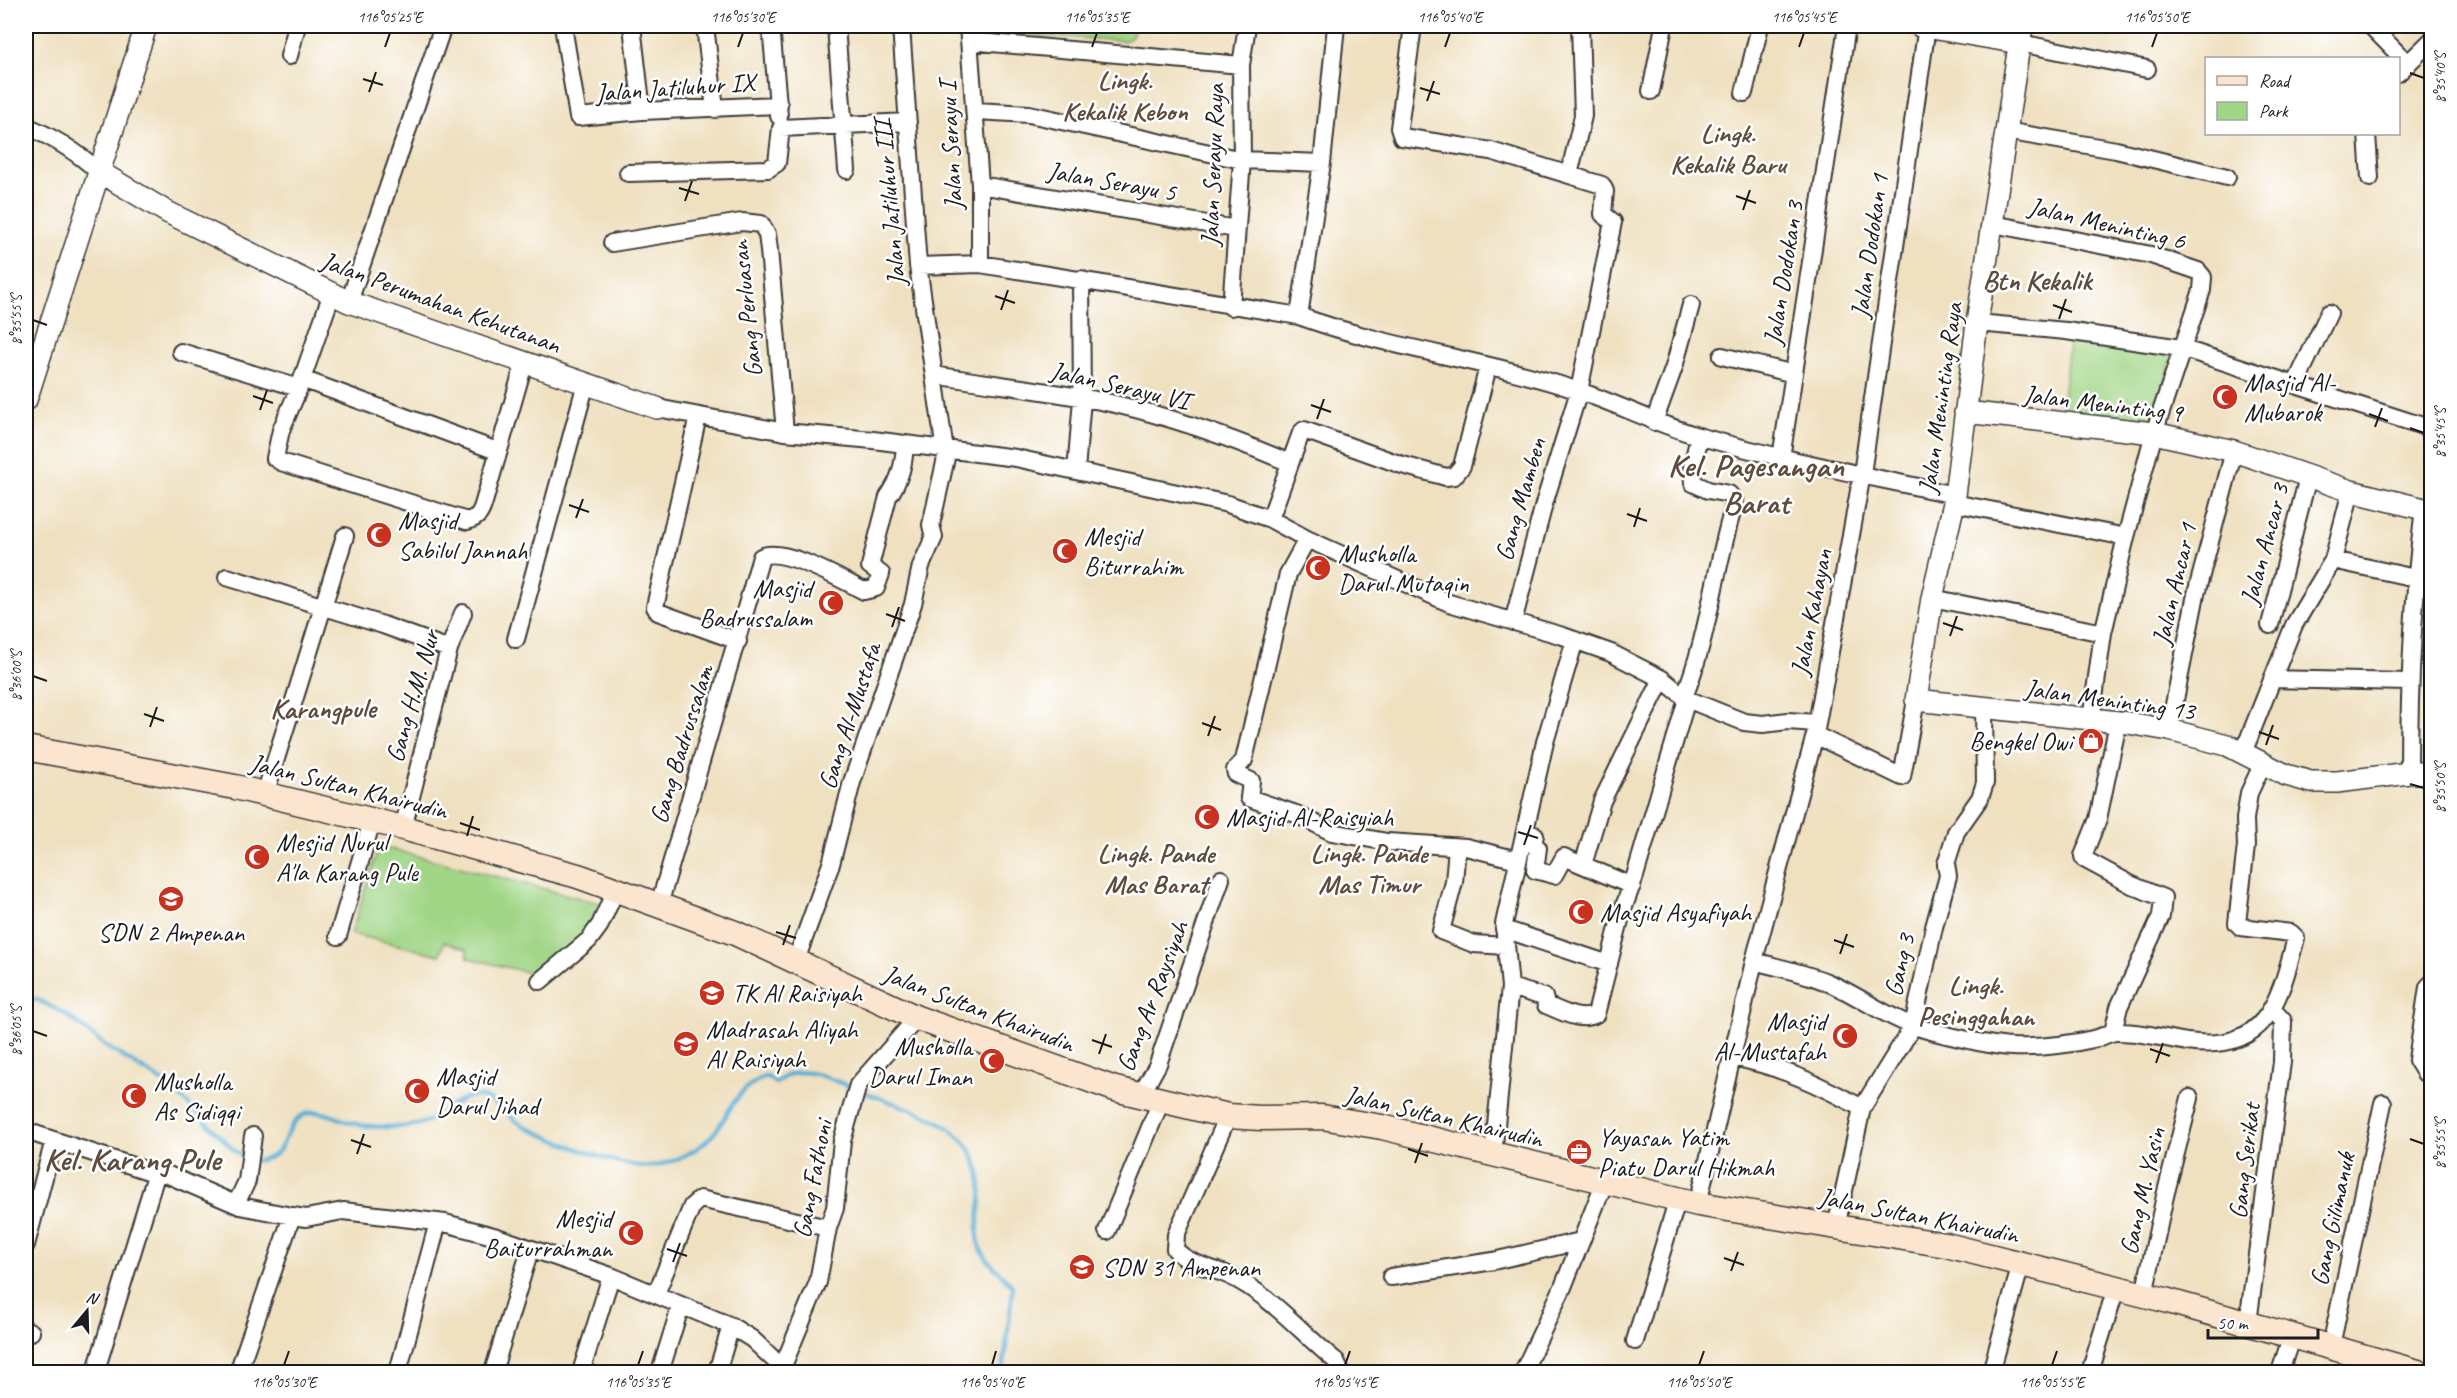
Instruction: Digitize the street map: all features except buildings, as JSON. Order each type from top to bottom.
[{"type":"main road","name":"Jalan Sultan Khairudin","points":[[26,748],[155,770],[265,794],[403,828],[568,873],[735,933],[917,1018],[1073,1075],[1151,1098],[1228,1116],[1322,1117],[1353,1122],[1688,1201],[1946,1245],[2144,1295],[2331,1346],[2377,1367],[2418,1372]]},
{"type":"street","points":[[26,400],[146,26]]},
{"type":"street","points":[[289,56],[297,26]]},
{"type":"street","points":[[443,26],[341,298],[301,384],[276,445],[275,458],[281,462],[467,521],[481,513],[497,451],[524,364]]},
{"type":"street","name":"Jalan Jatiluhur IX","points":[[563,26],[576,115],[582,118],[642,111],[715,110],[778,105]]},
{"type":"street","points":[[632,26],[642,111]]},
{"type":"street","points":[[705,26],[715,110]]},
{"type":"street","points":[[628,174],[768,169],[777,163],[781,128],[771,26]]},
{"type":"street","points":[[836,26],[847,170]]},
{"type":"street","name":"Jalan Jatiluhur III","points":[[901,26],[918,266],[946,449]]},
{"type":"street","name":"Jalan Serayu Raya","points":[[1231,307],[1242,160],[1241,65],[1247,26]]},
{"type":"street","points":[[1299,316],[1322,163],[1336,26]]},
{"type":"street","points":[[1413,26],[1399,128],[1404,139],[1491,151],[1569,175],[1583,116],[1581,26]]},
{"type":"street","points":[[1651,91],[1664,26]]},
{"type":"street","points":[[1744,93],[1760,26]]},
{"type":"street","name":"Jalan Dodokan 3","points":[[1781,458],[1847,26]]},
{"type":"street","points":[[1924,26],[2021,34],[2147,69]]},
{"type":"street","name":"Jalan Dodokan 1","points":[[1862,474],[1924,26]]},
{"type":"street","points":[[2372,26],[2395,57]]},
{"type":"street","points":[[969,33],[1241,65]]},
{"type":"street","name":"Jalan Serayu I","points":[[969,33],[980,185],[980,264]]},
{"type":"street","name":"Jalan Meninting Raya","points":[[1815,729],[1902,777],[1932,598],[1954,499],[1977,323],[2021,34]]},
{"type":"street","points":[[2403,68],[2432,40]]},
{"type":"street","points":[[976,111],[1029,114],[1242,160],[1322,163]]},
{"type":"street","points":[[781,128],[908,122]]},
{"type":"street","points":[[26,126],[80,155],[98,171]]},
{"type":"street","points":[[2005,131],[2116,150],[2227,177]]},
{"type":"street","points":[[2367,135],[2370,178]]},
{"type":"street","name":"Jalan Perumahan Kehutanan","points":[[98,171],[167,212],[341,298],[524,364],[657,408],[785,432],[1016,458],[1227,504],[1270,519],[1307,540],[1421,592],[1469,611],[1575,640],[1611,653],[1662,679],[1685,698],[1744,722],[1763,724],[1788,720],[1815,729]]},
{"type":"street","name":"Gang Mamben","points":[[1513,622],[1544,504],[1579,391],[1613,222],[1602,212],[1604,186],[1569,175]]},
{"type":"street","name":"Jalan Serayu 5","points":[[980,185],[1236,229]]},
{"type":"street","name":"Gang Perluasan","points":[[612,243],[732,224],[756,222],[761,224],[767,234],[769,250],[785,432]]},
{"type":"street","name":"Jalan Meninting 6","points":[[1993,224],[2151,255],[2198,271],[2203,277],[2202,290],[2181,348]]},
{"type":"street","points":[[918,266],[980,264],[1081,279],[1231,307],[1299,316],[1347,331],[1579,391],[1654,422],[1781,458],[1862,474],[1954,499],[2126,537]]},
{"type":"street","points":[[1076,471],[1082,399],[1081,279]]},
{"type":"street","points":[[1654,422],[1674,368],[1691,305]]},
{"type":"street","points":[[2295,385],[2329,313]]},
{"type":"street","points":[[1977,323],[2066,331],[2181,348],[2432,429]]},
{"type":"street","points":[[2091,720],[2103,633],[2126,537],[2154,433],[2181,348]]},
{"type":"street","points":[[181,352],[301,384],[497,451]]},
{"type":"street","points":[[1722,356],[1794,374]]},
{"type":"street","points":[[1270,519],[1301,433],[1308,430],[1399,464],[1446,477],[1454,476],[1462,466],[1488,367]]},
{"type":"street","name":"Jalan Serayu VI","points":[[934,375],[1082,399],[1150,413],[1254,448],[1290,463]]},
{"type":"street","points":[[516,639],[585,383]]},
{"type":"street","name":"Jalan Meninting 9","points":[[1965,412],[2154,433],[2234,451],[2351,491],[2428,510]]},
{"type":"street","points":[[698,417],[655,609],[738,641]]},
{"type":"street","points":[[1510,987],[1544,997],[1546,1005],[1588,1018],[1597,1013],[1694,670],[1721,545],[1735,502],[1729,494],[1708,490],[1693,483],[1692,467],[1699,436]]},
{"type":"street","name":"Gang Badrussalam","points":[[659,905],[738,641],[758,564],[765,554],[818,567],[864,591],[876,588],[881,574],[870,566],[888,497],[895,489],[903,469],[905,444]]},
{"type":"street","name":"Gang Al-Mustafa","points":[[795,963],[831,864],[852,782],[913,603],[921,566],[934,537],[931,525],[942,481],[946,449]]},
{"type":"street","name":"Jalan Ancar 1","points":[[2169,730],[2196,594],[2234,451]]},
{"type":"street","name":"Jalan Kahayan","points":[[1635,1341],[1688,1201],[1732,1057],[1754,961],[1815,729],[1862,474]]},
{"type":"street","name":"Jalan Ancar 3","points":[[2270,625],[2308,477]]},
{"type":"street","points":[[2243,753],[2295,625],[2333,560],[2351,491]]},
{"type":"street","points":[[2409,773],[2409,682],[2415,578],[2428,510]]},
{"type":"street","points":[[265,794],[345,536]]},
{"type":"street","points":[[1307,540],[1288,574],[1244,760],[1235,770],[1236,774],[1251,781],[1249,798],[1296,814],[1332,832],[1387,842],[1489,851],[1518,860]]},
{"type":"street","points":[[2333,560],[2415,578]]},
{"type":"street","points":[[227,577],[323,606],[449,649]]},
{"type":"street","points":[[1932,598],[2103,633]]},
{"type":"street","name":"Gang H.M. Nur","points":[[403,828],[449,649],[464,613]]},
{"type":"street","points":[[1493,1155],[1510,987],[1505,933],[1518,860],[1545,742],[1575,640]]},
{"type":"street","points":[[1583,865],[1602,801],[1662,679]]},
{"type":"street","points":[[2272,679],[2409,682]]},
{"type":"street","name":"Jalan Meninting 13","points":[[1916,700],[2169,730],[2227,746],[2298,780],[2324,783],[2409,773],[2432,773]]},
{"type":"street","name":"Gang 3","points":[[1836,1227],[1862,1108],[1913,1026],[1934,927],[1948,876],[1946,864],[1956,832],[1980,798],[1985,783],[1984,709]]},
{"type":"street","points":[[2113,1032],[2119,1007],[2162,916],[2164,902],[2163,898],[2132,885],[2084,859],[2083,856],[2098,819],[2118,723]]},
{"type":"street","points":[[1754,961],[1828,982],[1913,1026],[2011,1047],[2066,1043],[2098,1038],[2113,1032],[2151,1034],[2188,1042],[2211,1043],[2249,1033],[2273,1010],[2285,982],[2296,938],[2291,933],[2241,927],[2237,922],[2246,846],[2245,819],[2250,793],[2263,763]]},
{"type":"street","points":[[338,936],[372,821]]},
{"type":"street","points":[[1525,834],[1535,835],[1533,844],[1538,848],[1535,870],[1554,875],[1564,857],[1632,886]]},
{"type":"street","points":[[1457,847],[1454,882],[1441,930],[1474,944],[1505,933],[1609,964]]},
{"type":"street","name":"Gang Ar Raysiyah","points":[[1107,1231],[1151,1098],[1158,1064],[1221,879]]},
{"type":"street","points":[[540,981],[589,940],[600,925],[616,889]]},
{"type":"street","points":[[2432,983],[2428,987],[2417,1060],[2425,1073],[2432,1074]]},
{"type":"street","name":"Gang Serikat","points":[[2248,1323],[2282,1062],[2283,1021],[2273,1010]]},
{"type":"street","name":"Gang Fathoni","points":[[785,1369],[818,1282],[828,1228],[835,1208],[842,1141],[857,1090],[917,1018]]},
{"type":"street","points":[[1732,1057],[1769,1065],[1807,1079],[1862,1108]]},
{"type":"street","name":"Gang M. Yasin","points":[[2144,1295],[2165,1196],[2190,1098]]},
{"type":"street","name":"Gang Gilimanuk","points":[[2331,1346],[2383,1103]]},
{"type":"street","points":[[1228,1116],[1176,1235],[1175,1249],[1183,1257],[1229,1276],[1271,1301],[1336,1360],[1341,1372]]},
{"type":"street","points":[[26,1131],[157,1172],[236,1204],[306,1218],[343,1211],[438,1222],[530,1250],[611,1276],[731,1326],[752,1339],[785,1369]]},
{"type":"street","points":[[236,1204],[252,1160],[253,1136]]},
{"type":"street","points":[[26,1245],[54,1140]]},
{"type":"street","points":[[97,1367],[157,1172]]},
{"type":"street","points":[[1523,1372],[1563,1287],[1605,1181]]},
{"type":"street","points":[[656,1294],[692,1206],[700,1199],[828,1228]]},
{"type":"street","points":[[238,1372],[292,1216]]},
{"type":"street","points":[[398,1372],[438,1222]]},
{"type":"street","points":[[1391,1277],[1492,1261],[1581,1241]]},
{"type":"street","points":[[493,1372],[530,1250]]},
{"type":"street","points":[[1990,1372],[2021,1264]]},
{"type":"street","points":[[581,1372],[611,1276]]},
{"type":"street","points":[[2090,1372],[2116,1288]]},
{"type":"street","points":[[660,1372],[681,1305]]},
{"type":"street","points":[[717,1372],[731,1326]]},
{"type":"street","points":[[2280,1372],[2292,1335]]},
{"type":"green space","points":[[990,26],[1136,26],[1131,38],[1124,41],[1002,33]]},
{"type":"green space","points":[[2069,342],[2173,352],[2154,426],[2061,418]]},
{"type":"green space","points":[[379,846],[606,905],[590,938],[538,975],[468,958],[467,949],[444,942],[440,955],[351,934]]},
{"type":"waterway","points":[[26,1001],[36,999],[65,1014],[107,1047],[170,1086],[235,1151],[247,1158]]},
{"type":"waterway","points":[[255,1161],[273,1156],[282,1146],[291,1127],[303,1115],[317,1112],[362,1125],[404,1126],[427,1121],[465,1098],[478,1096],[495,1103],[519,1123],[565,1144],[623,1163],[652,1166],[678,1159],[703,1144],[715,1132],[741,1094],[766,1076],[776,1083],[785,1076],[804,1072],[824,1076],[853,1088]]},
{"type":"waterway","points":[[861,1091],[926,1115],[945,1125],[961,1138],[973,1154],[980,1174],[981,1200],[978,1226],[980,1246],[989,1262],[1013,1287],[1003,1372]]},
{"type":"place","name":"Masjid Al- Mubarok","points":[[2225,397]]},
{"type":"place","name":"Masjid Sabilul Jannah","points":[[379,535]]},
{"type":"place","name":"Mesjid Biturrahim","points":[[1065,551]]},
{"type":"place","name":"Musholla Darul Mutaqin","points":[[1318,568]]},
{"type":"place","name":"Masjid Badrussalam","points":[[831,603]]},
{"type":"place","name":"Bengkel Owi","points":[[2091,741]]},
{"type":"place","name":"Masjid Al-Raisyiah","points":[[1207,817]]},
{"type":"place","name":"Mesjid Nurul A'la Karang Pule","points":[[257,857]]},
{"type":"place","name":"SDN 2 Ampenan","points":[[171,899]]},
{"type":"place","name":"Masjid Asyafiyah","points":[[1581,912]]},
{"type":"place","name":"TK Al Raisiyah","points":[[712,993]]},
{"type":"place","name":"Masjid Al-Mustafah","points":[[1845,1036]]},
{"type":"place","name":"Madrasah Aliyah Al Raisiyah","points":[[686,1044]]},
{"type":"place","name":"Musholla Darul Iman","points":[[992,1061]]},
{"type":"place","name":"Masjid Darul Jihad","points":[[417,1091]]},
{"type":"place","name":"Musholla As Sidiqqi","points":[[134,1096]]},
{"type":"place","name":"Yayasan Yatim Piatu Darul Hikmah","points":[[1579,1152]]},
{"type":"place","name":"Mesjid Baiturrahman","points":[[631,1233]]},
{"type":"place","name":"SDN 31 Ampenan","points":[[1082,1267]]},
{"type":"district","name":"Lingk. Kekalik Kebon","points":[[1125,96]]},
{"type":"district","name":"Lingk. Kekalik Baru","points":[[1728,148]]},
{"type":"district","name":"Btn Kekalik","points":[[2037,280]]},
{"type":"district","name":"Kel. Pagesangan Barat","points":[[1756,484]]},
{"type":"district","name":"Karangpule","points":[[323,708]]},
{"type":"district","name":"Lingk. Pande Mas Barat","points":[[1156,868]]},
{"type":"district","name":"Lingk. Pande Mas Timur","points":[[1369,868]]},
{"type":"district","name":"Lingk. Pesinggahan","points":[[1976,1000]]},
{"type":"district","name":"Kel. Karang Pule","points":[[132,1159]]}]
